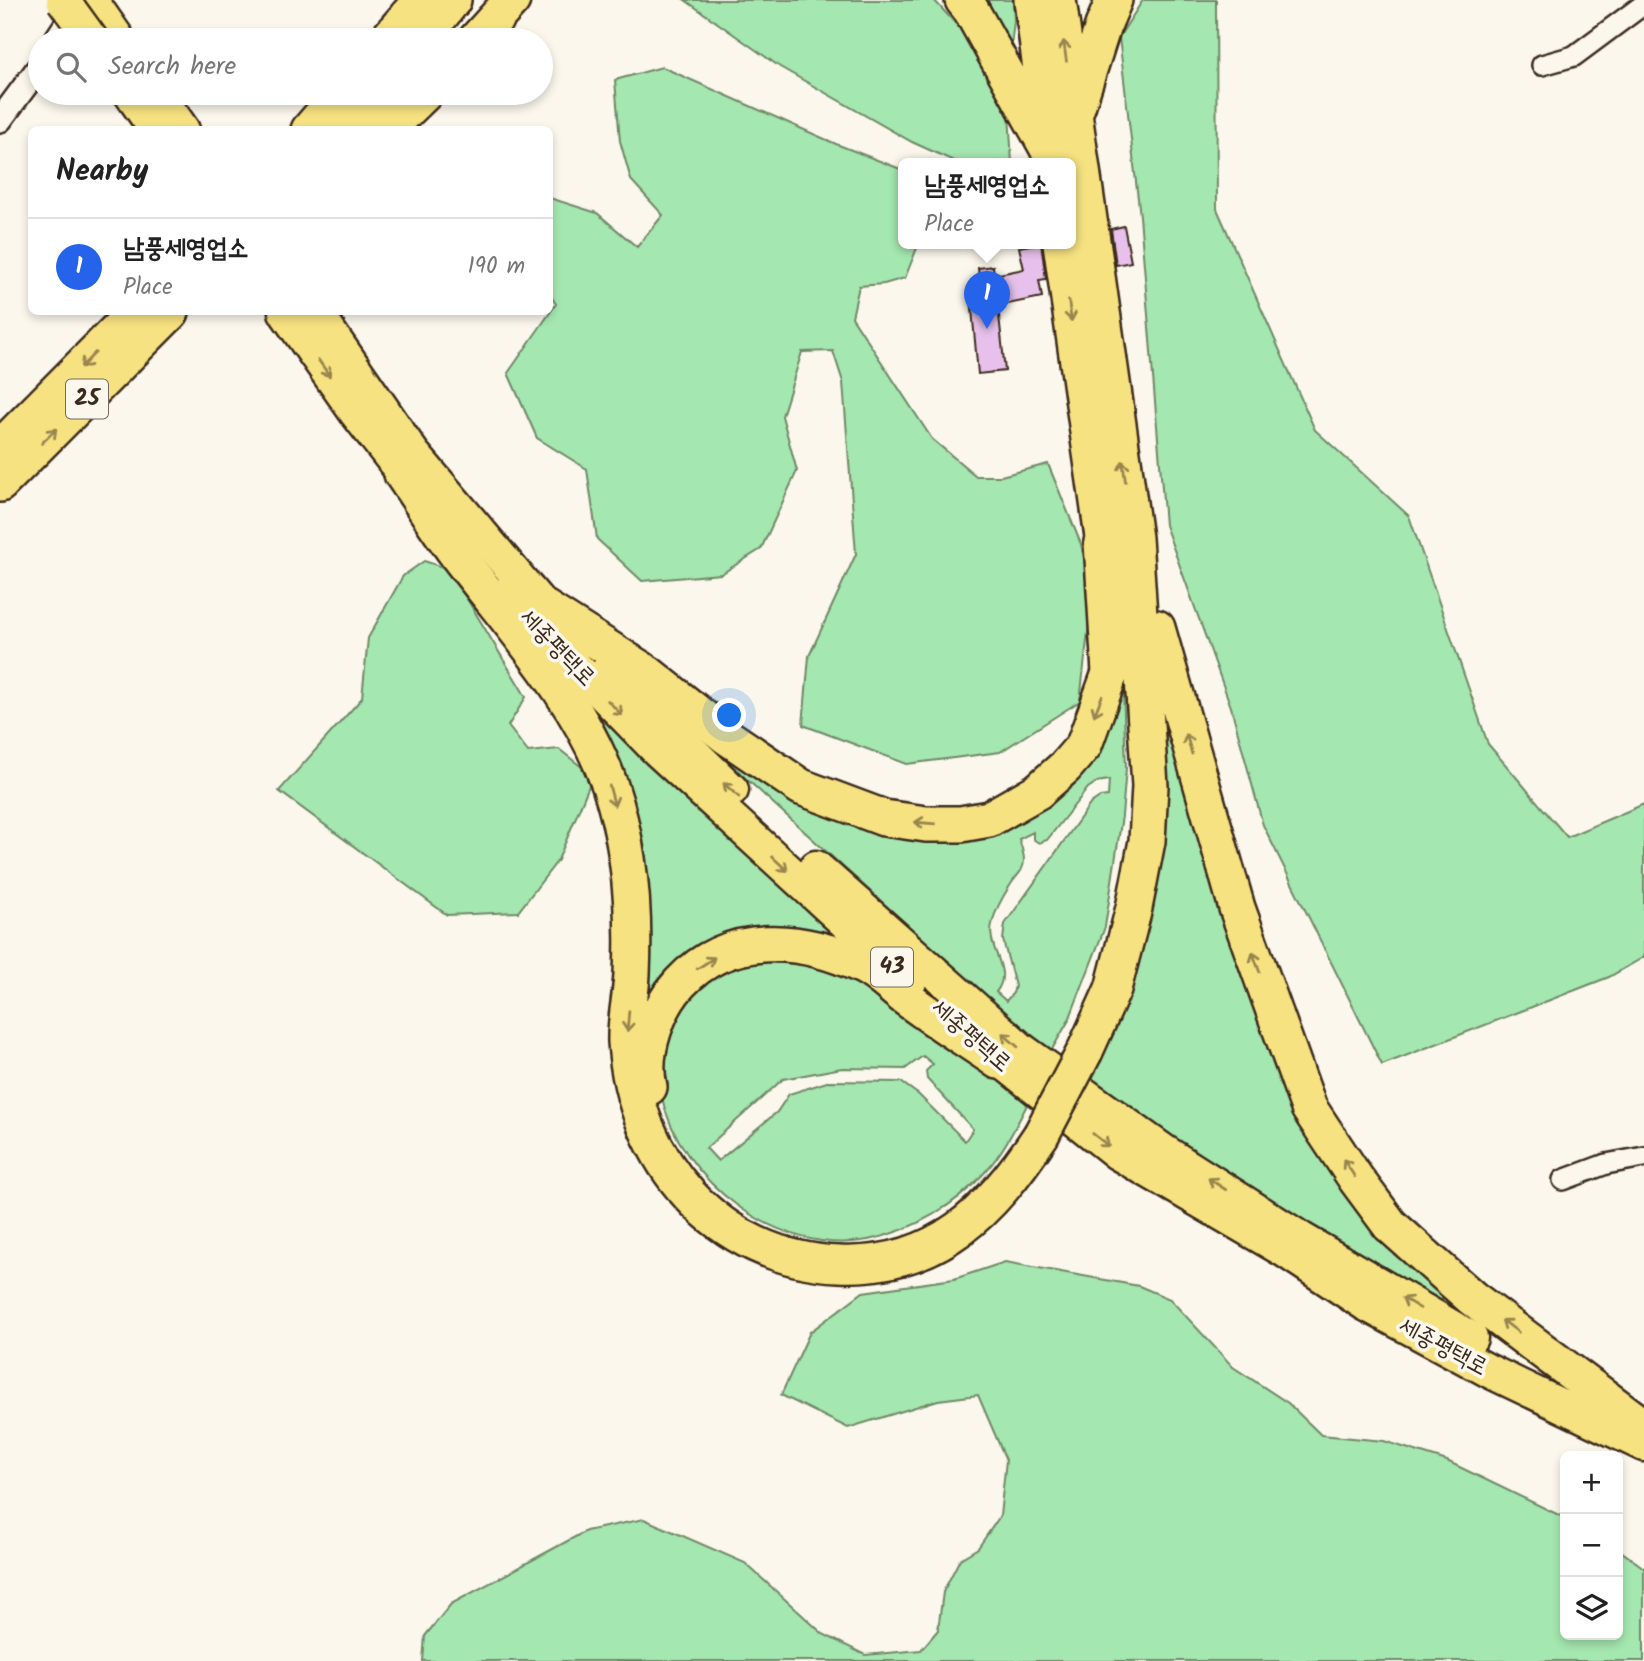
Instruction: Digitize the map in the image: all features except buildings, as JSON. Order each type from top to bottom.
[{"type":"highway","points":[[63,0],[97,28]]},
{"type":"highway","points":[[91,0],[104,28]]},
{"type":"highway","points":[[378,28],[396,0]]},
{"type":"highway","points":[[397,28],[421,0]]},
{"type":"highway","points":[[431,28],[453,0]]},
{"type":"highway","points":[[487,28],[512,0]]},
{"type":"highway","points":[[962,0],[971,10],[1052,158]]},
{"type":"highway","points":[[1032,0],[1052,158]]},
{"type":"highway","points":[[402,474],[462,561],[549,673],[585,730],[609,785],[626,848],[632,901],[632,974],[626,1040],[631,1080],[642,1120],[668,1169],[699,1207],[730,1231],[775,1252],[810,1263],[852,1265],[892,1259],[939,1242],[969,1223],[1009,1181],[1077,1046],[1113,989],[1134,908],[1147,841],[1150,786],[1118,540],[1074,117],[1058,0]]},
{"type":"highway","points":[[1074,117],[1114,0]]},
{"type":"highway","points":[[138,105],[153,126]]},
{"type":"highway","points":[[165,105],[180,126]]},
{"type":"highway","points":[[311,126],[326,105]]},
{"type":"highway","points":[[312,126],[330,105]]},
{"type":"highway","points":[[347,126],[365,105]]},
{"type":"highway","points":[[391,126],[413,105]]},
{"type":"highway","points":[[1062,249],[1118,540],[1169,675],[1237,908],[1309,1108],[1390,1225],[1472,1298],[1644,1433]]},
{"type":"highway","name":"25","points":[[0,448],[132,315]]},
{"type":"highway","name":"25","points":[[0,484],[168,315]]},
{"type":"highway","points":[[100,386],[181,315]]},
{"type":"highway","name":"세종평택로","points":[[287,315],[402,474],[506,596],[657,751],[998,1061],[1117,1153],[1285,1251],[1365,1304],[1489,1371],[1644,1433]]},
{"type":"highway","name":"세종평택로","points":[[318,315],[413,453],[545,608],[720,780],[1021,1049],[1164,1151],[1302,1239],[1462,1333],[1644,1433]]},
{"type":"highway","points":[[545,608],[647,673],[726,736],[801,787],[884,818],[926,824],[961,824],[989,819],[1038,791],[1065,767],[1084,745],[1110,673],[1118,540]]},
{"type":"highway","points":[[998,1061],[910,1002],[866,967],[797,943],[767,942],[739,947],[714,957],[688,974],[673,991],[649,1048],[647,1079],[656,1117],[669,1147],[706,1195],[758,1231],[810,1247],[835,1251],[862,1250],[896,1243],[925,1232],[949,1217],[986,1184],[1033,1129]]},
{"type":"street","points":[[64,28],[81,0]]},
{"type":"street","points":[[1542,65],[1574,57],[1644,4]]},
{"type":"street","points":[[0,120],[28,82]]},
{"type":"street","points":[[1563,1180],[1606,1164],[1644,1157]]},
{"type":"green space","points":[[685,0],[934,0],[1007,80],[1012,158],[947,158],[912,142],[780,67]]},
{"type":"green space","points":[[974,0],[1013,0],[1014,21],[1009,63]]},
{"type":"green space","points":[[1143,0],[1216,0],[1217,209],[1315,430],[1409,516],[1488,744],[1567,837],[1644,804],[1644,957],[1609,977],[1382,1065],[1263,825],[1231,707],[1165,525],[1140,216],[1119,37]]},
{"type":"green space","points":[[662,67],[836,144],[898,168],[898,249],[917,249],[905,278],[884,284],[859,286],[852,317],[932,439],[976,476],[1001,476],[1048,464],[1081,544],[1092,597],[1080,701],[1000,752],[907,764],[803,725],[809,656],[856,554],[843,382],[833,351],[802,352],[782,416],[797,471],[761,549],[721,574],[642,581],[597,539],[587,469],[537,438],[508,373],[548,315],[553,315],[556,304],[553,300],[553,199],[597,213],[637,247],[663,215],[631,180],[620,141],[615,80]]},
{"type":"green space","points":[[424,561],[449,569],[526,697],[508,726],[528,752],[559,749],[593,776],[558,860],[518,912],[447,915],[279,791],[362,698],[368,638],[403,576]]},
{"type":"green space","points":[[643,685],[774,778],[997,824],[1123,687],[1126,768],[1122,816],[1105,927],[1069,1020],[1051,1051],[980,991]],"holes":[[[1109,780],[1108,796],[1100,797],[1091,803],[1005,924],[1003,940],[1015,986],[1006,1001],[996,992],[1002,976],[991,933],[993,919],[1000,903],[1024,864],[1019,839],[1033,832],[1033,839],[1039,843],[1047,840],[1088,788],[1097,782]]]},
{"type":"green space","points":[[585,696],[853,948],[742,934],[646,1021]]},
{"type":"green space","points":[[1159,701],[1299,1110],[1532,1358],[1415,1294],[1206,1165],[1086,1076]]},
{"type":"green space","points":[[731,958],[839,961],[1028,1103],[1009,1138],[986,1171],[962,1195],[933,1215],[901,1230],[868,1240],[834,1242],[801,1237],[768,1224],[738,1206],[711,1183],[688,1156],[671,1126],[657,1076],[662,1040],[670,1015]],"holes":[[[923,1056],[933,1064],[926,1071],[927,1079],[973,1129],[965,1141],[919,1095],[901,1082],[830,1081],[789,1094],[777,1112],[718,1161],[706,1148],[783,1079],[842,1068],[905,1069]]]},
{"type":"green space","points":[[1005,1262],[1139,1286],[1170,1299],[1233,1367],[1288,1403],[1321,1435],[1384,1441],[1447,1461],[1560,1516],[1560,1640],[1623,1640],[1623,1553],[1644,1568],[1644,1661],[423,1661],[425,1636],[451,1604],[586,1531],[644,1519],[745,1563],[823,1634],[865,1655],[921,1650],[938,1630],[943,1592],[960,1559],[978,1548],[1000,1516],[1006,1460],[978,1395],[938,1400],[848,1428],[781,1395],[810,1332],[863,1292],[954,1279]]},
{"type":"place","name":"남풍세영업소","points":[[987,329]]}]
